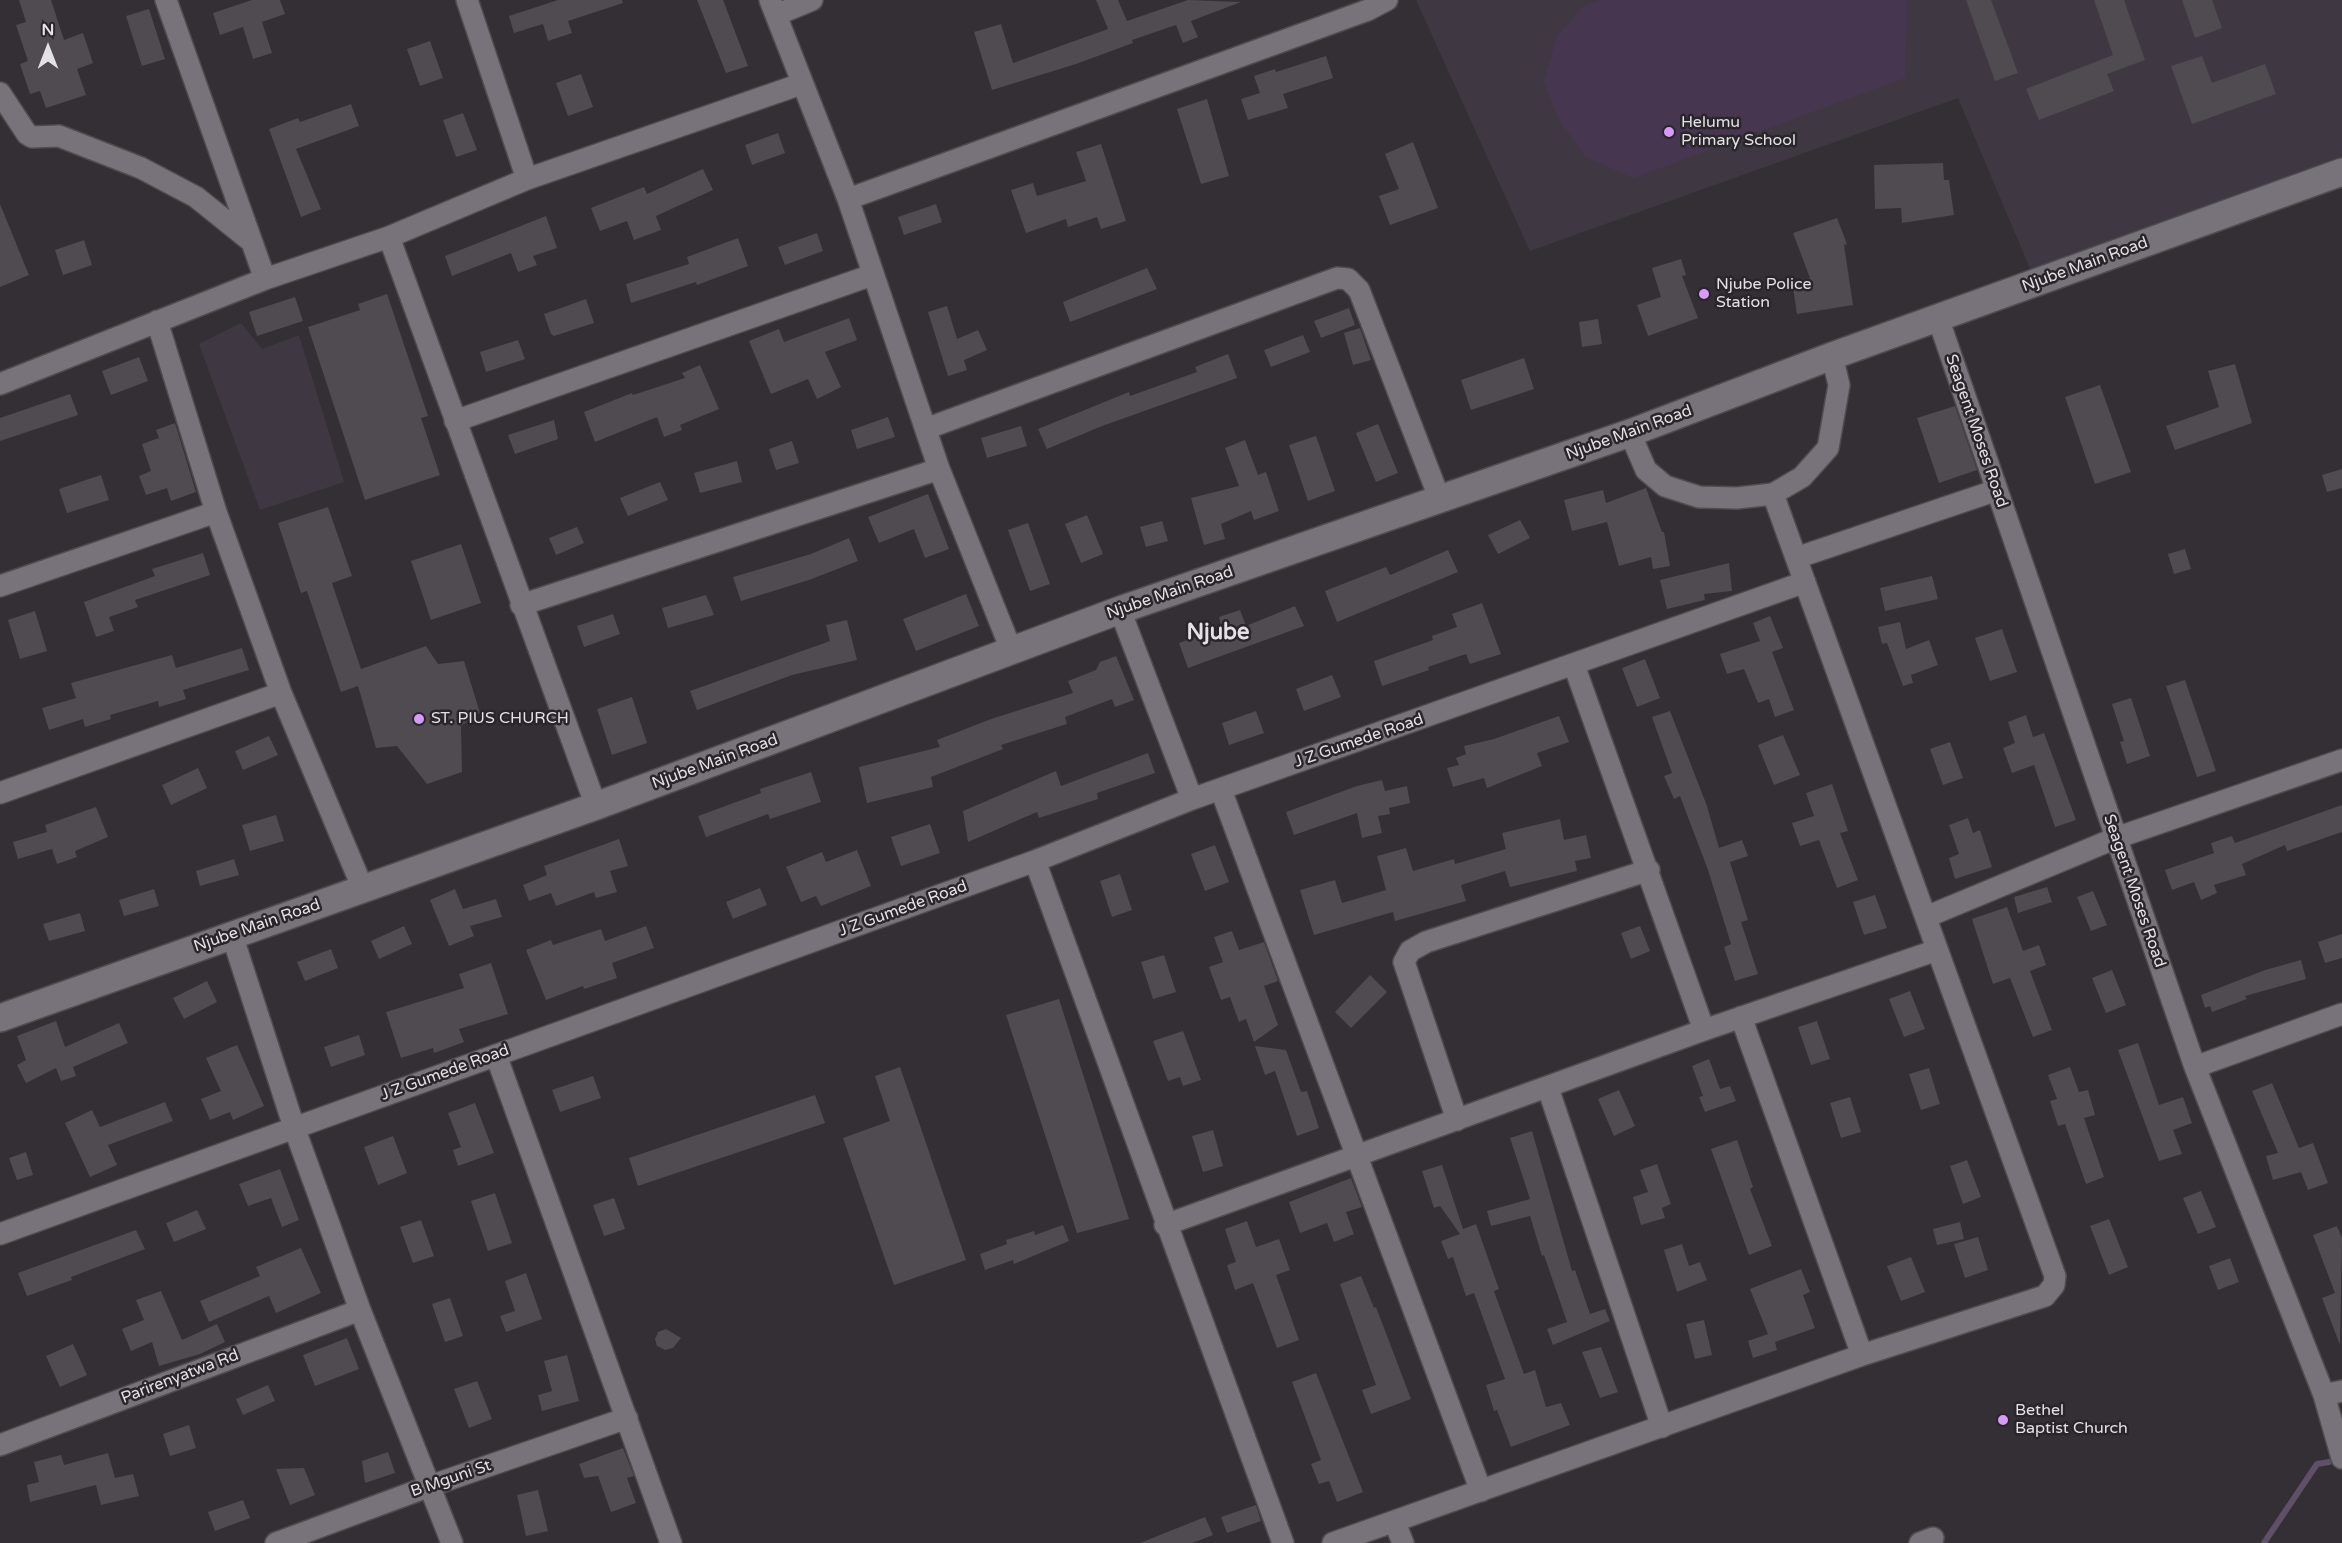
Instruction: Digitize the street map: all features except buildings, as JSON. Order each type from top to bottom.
[{"type":"street","points":[[166,0],[265,279]]},
{"type":"street","points":[[467,0],[527,179]]},
{"type":"street","points":[[812,0],[773,8],[848,200],[939,469],[1012,651]]},
{"type":"street","points":[[848,200],[1368,10],[1387,0]]},
{"type":"street","points":[[0,384],[265,279],[389,237],[527,179],[801,84]]},
{"type":"street","points":[[0,93],[27,134],[32,137],[59,136],[141,168],[196,197],[252,242]]},
{"type":"street","name":"Njube Main Road","points":[[0,1018],[596,806],[1120,610],[1630,433],[1832,356],[2342,172]]},
{"type":"street","points":[[389,237],[596,806]]},
{"type":"street","points":[[455,421],[873,274]]},
{"type":"street","points":[[927,428],[1336,278],[1347,279],[1359,290],[1440,500]]},
{"type":"street","name":"Seagent Moses Road","points":[[1938,318],[2195,1067],[2333,1393],[2342,1458]]},
{"type":"street","points":[[157,321],[216,512],[281,693],[363,889]]},
{"type":"street","points":[[1630,433],[1646,470],[1665,486],[1699,497],[1737,498],[1773,494],[1802,477],[1828,448],[1839,385],[1832,356]]},
{"type":"street","points":[[521,605],[939,469]]},
{"type":"street","points":[[1796,558],[1997,490]]},
{"type":"street","points":[[1333,1543],[1395,1523],[1862,1354],[2045,1296],[2054,1285],[2055,1276],[1773,494]]},
{"type":"street","points":[[0,586],[216,512]]},
{"type":"street","name":"J Z Gumede Road","points":[[0,1234],[1035,861],[1192,799],[1805,582]]},
{"type":"street","points":[[1120,610],[1192,799]]},
{"type":"street","points":[[1574,665],[1704,1030]]},
{"type":"street","points":[[0,793],[281,693]]},
{"type":"street","points":[[1926,917],[2116,838],[2342,760]]},
{"type":"street","points":[[1221,790],[1481,1491]]},
{"type":"street","points":[[1035,861],[1282,1543]]},
{"type":"street","points":[[1457,1120],[1404,962],[1410,951],[1426,942],[1648,870]]},
{"type":"street","points":[[232,935],[294,1127],[360,1310],[452,1543]]},
{"type":"street","points":[[1165,1225],[1548,1089],[1704,1030],[1937,950]]},
{"type":"street","points":[[2195,1067],[2342,1014]]},
{"type":"street","points":[[1741,1017],[1862,1354]]},
{"type":"street","points":[[496,1055],[671,1543]]},
{"type":"street","points":[[1548,1089],[1662,1427]]},
{"type":"street","name":"Parirenyatwa Rd","points":[[0,1445],[360,1310]]},
{"type":"street","name":"B Mguni St","points":[[276,1543],[430,1486],[627,1418]]},
{"type":"street","points":[[1395,1523],[1403,1543]]},
{"type":"shaded area","name":"Helumu Primary School","points":[[1416,0],[2342,0],[2342,166],[2034,278],[1958,98],[1530,251]]},
{"type":"shaded area","points":[[1599,0],[1907,0],[1905,78],[1633,178],[1586,157],[1559,120],[1544,82],[1557,37],[1583,7]]},
{"type":"shaded area","points":[[241,323],[262,349],[299,335],[344,482],[260,510],[199,344]]},
{"type":"waterway","points":[[2264,1543],[2317,1464],[2329,1462]]},
{"type":"place","name":"Helumu Primary School","points":[[1669,132]]},
{"type":"place","name":"Njube Police Station","points":[[1704,294]]},
{"type":"place","name":"ST. PIUS CHURCH","points":[[419,719]]},
{"type":"place","name":"Bethel Baptist Church","points":[[2003,1420]]},
{"type":"district","name":"Njube","points":[[1218,633]]}]
